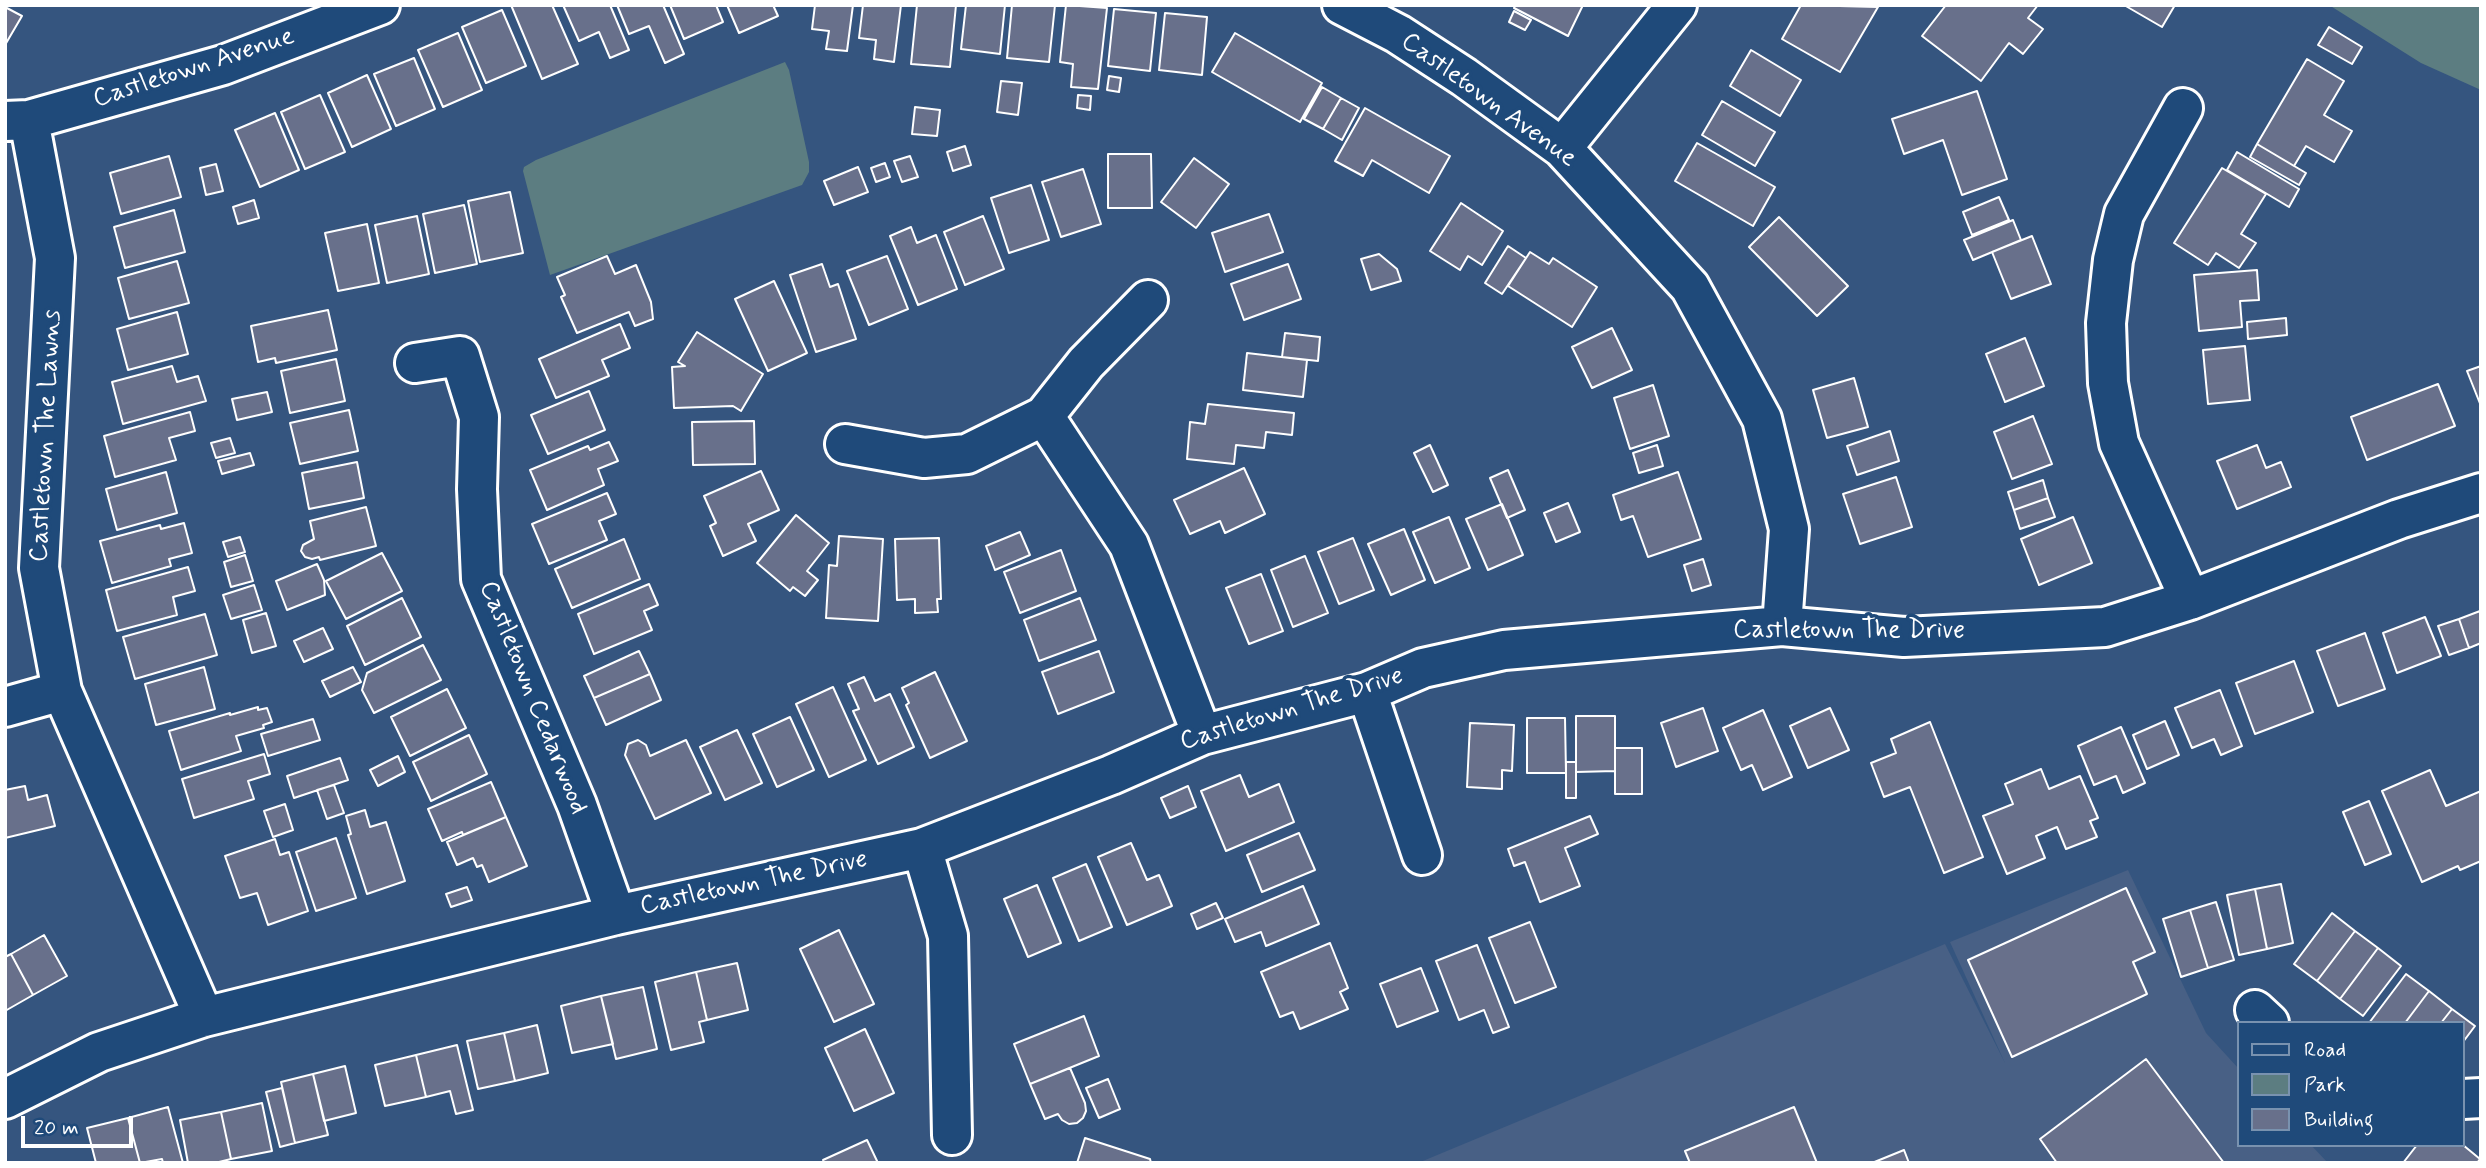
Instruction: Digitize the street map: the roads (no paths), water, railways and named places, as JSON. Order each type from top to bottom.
[{"type":"street","name":"Castletown Avenue","points":[[17,120],[223,65],[380,5]]},
{"type":"street","name":"Castletown Avenue","points":[[1342,5],[1409,41],[1562,148],[1690,287],[1762,419],[1789,529],[1782,626]]},
{"type":"street","points":[[1562,148],[1677,5]]},
{"type":"street","points":[[2183,108],[2124,214],[2113,260],[2105,323],[2108,383],[2119,443],[2190,600]]},
{"type":"street","name":"Castletown The Lawns","points":[[17,120],[55,258],[40,568],[62,691],[204,1017]]},
{"type":"street","points":[[845,444],[924,458],[967,454],[1044,416],[1086,363],[1148,300]]},
{"type":"street","name":"Castletown Cedarwood","points":[[415,363],[460,356],[479,418],[477,489],[481,579],[577,805],[616,915]]},
{"type":"street","points":[[1044,416],[1129,545],[1202,735]]},
{"type":"street","name":"Castletown The Drive","points":[[5,1099],[99,1052],[204,1017],[616,915],[922,848],[1111,775],[1202,735],[1367,692],[1423,668],[1503,650],[1782,626],[1905,637],[2105,626],[2190,600],[2399,519],[2481,493]]},
{"type":"street","points":[[5,707],[62,691]]},
{"type":"street","points":[[1367,692],[1422,855]]},
{"type":"street","points":[[922,848],[948,936],[952,1135]]}]
